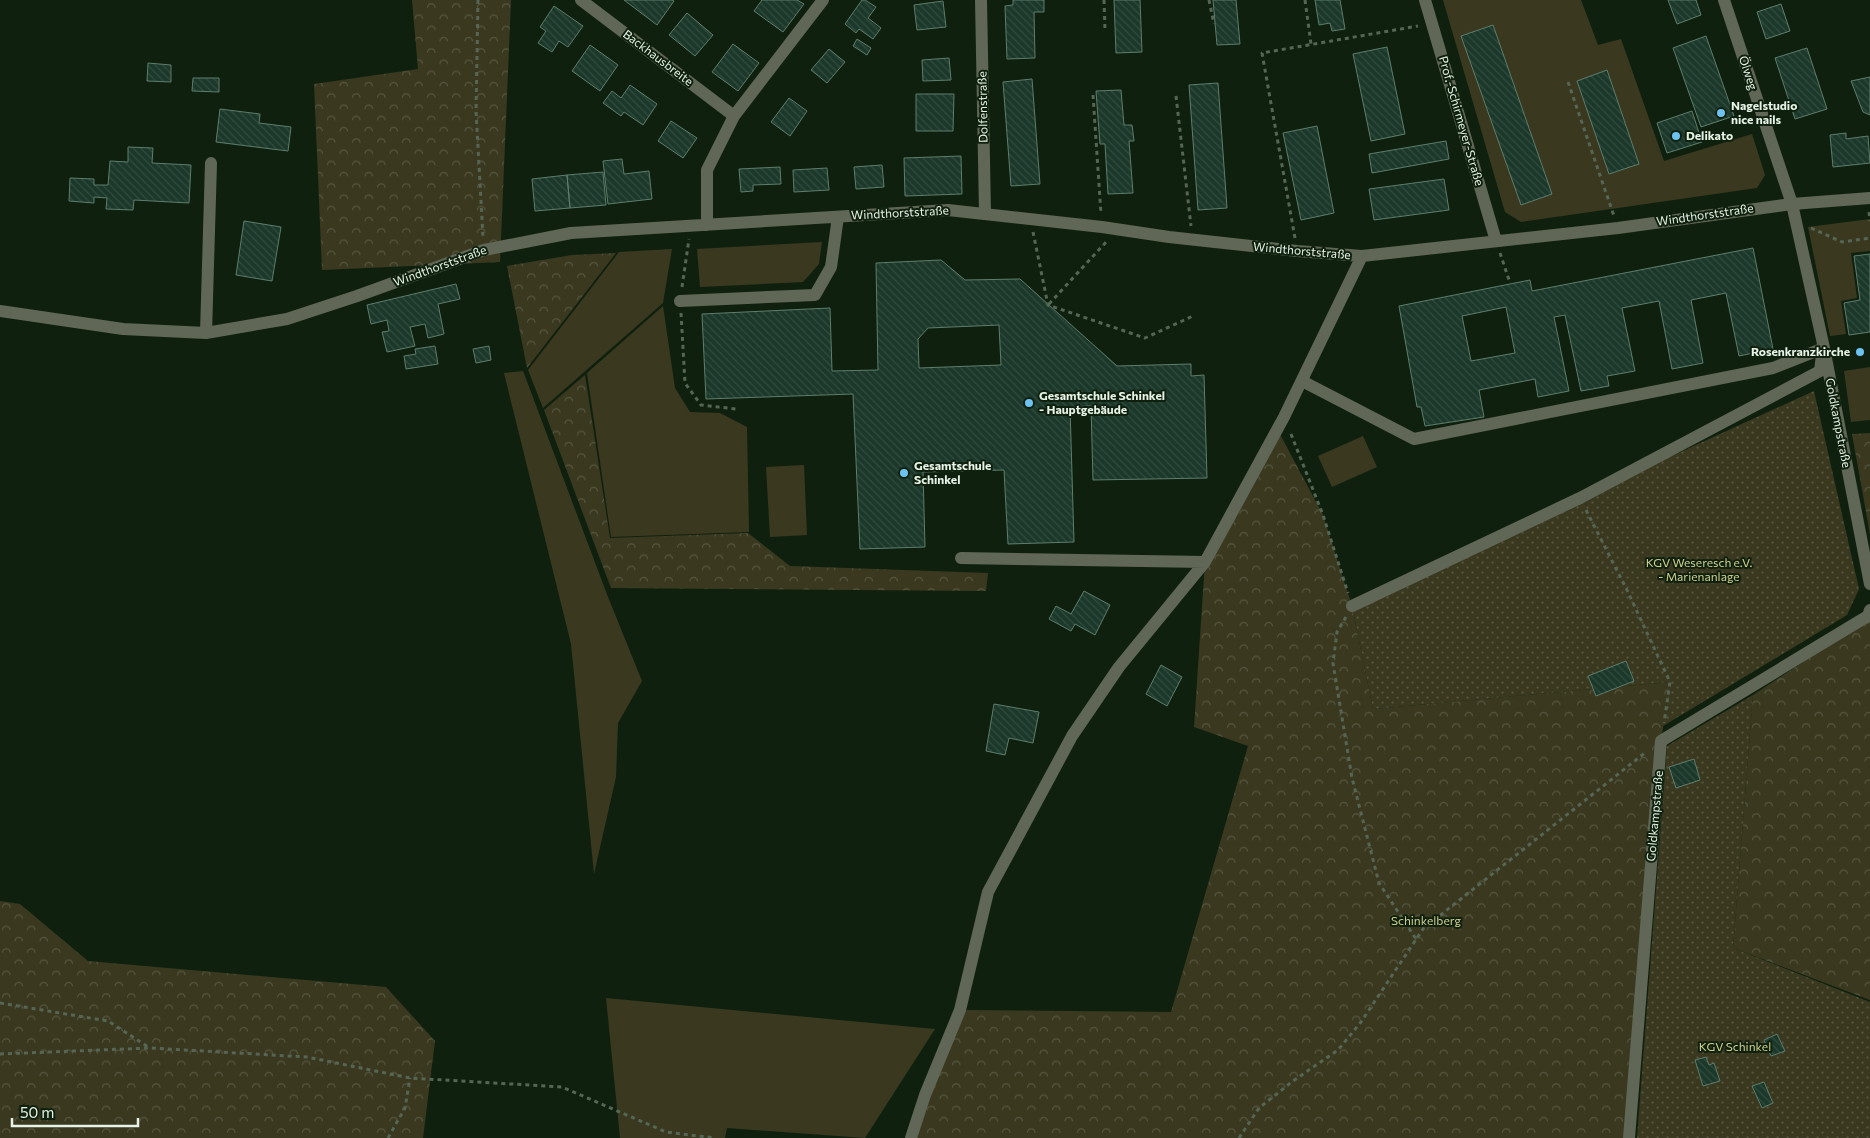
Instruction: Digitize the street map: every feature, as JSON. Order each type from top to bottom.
[{"type":"street","name":"Backhausbreite","points":[[581,0],[734,116]]},
{"type":"street","points":[[706,225],[707,170],[734,116],[823,0]]},
{"type":"street","name":"Dolfenstraße","points":[[981,0],[985,213]]},
{"type":"street","name":"Prof.-Schirmeyer-Straße","points":[[1425,0],[1496,242]]},
{"type":"street","name":"Ölweg","points":[[1724,0],[1792,204]]},
{"type":"street","points":[[206,333],[212,163]]},
{"type":"street","name":"Windthorststraße","points":[[0,312],[123,329],[206,333],[287,319],[484,250],[571,233],[948,210],[1102,227],[1192,240],[1362,256],[1618,228],[1792,204],[1870,198]]},
{"type":"street","name":"Goldkampstraße","points":[[1792,204],[1824,348],[1870,584]]},
{"type":"street","points":[[680,301],[815,295],[831,267],[838,217]]},
{"type":"street","points":[[910,1138],[925,1095],[960,1010],[988,892],[1072,736],[1119,667],[1205,562],[1284,417],[1362,256]]},
{"type":"street","points":[[1302,381],[1414,439],[1773,368],[1824,348]]},
{"type":"street","points":[[1352,606],[1580,498],[1820,371],[1824,348]]},
{"type":"street","points":[[962,558],[1205,562]]},
{"type":"street","points":[[1660,740],[1868,616],[1870,610]]},
{"type":"street","name":"Goldkampstraße","points":[[1629,1138],[1660,740]]},
{"type":"path","points":[[478,0],[476,111],[484,250]]},
{"type":"path","points":[[1104,0],[1105,30]]},
{"type":"path","points":[[1209,0],[1214,24]]},
{"type":"path","points":[[1305,0],[1311,44]]},
{"type":"path","points":[[1297,251],[1262,53],[1432,23]]},
{"type":"path","points":[[1568,82],[1618,228]]},
{"type":"path","points":[[1093,96],[1102,227]]},
{"type":"path","points":[[1176,96],[1192,240]]},
{"type":"path","points":[[1030,219],[1048,305]]},
{"type":"path","points":[[691,226],[680,301],[685,383],[701,404],[736,409]]},
{"type":"path","points":[[1808,227],[1842,242],[1870,238]]},
{"type":"path","points":[[1048,305],[1118,229]]},
{"type":"path","points":[[1504,265],[1510,284]]},
{"type":"path","points":[[1048,305],[1146,338],[1193,316]]},
{"type":"path","points":[[1284,417],[1323,515],[1352,606],[1337,632],[1333,663],[1352,778],[1379,883],[1416,940]]},
{"type":"path","points":[[1238,1138],[1259,1108],[1293,1081],[1338,1050],[1361,1022],[1423,929],[1660,740],[1670,682],[1627,590],[1580,498]]},
{"type":"path","points":[[0,1003],[108,1021],[150,1048]]},
{"type":"path","points":[[0,1054],[150,1048],[307,1056],[410,1078],[436,1078],[562,1087],[666,1132],[715,1138]]},
{"type":"path","points":[[388,1138],[405,1108],[410,1078]]},
{"type":"green space","points":[[412,0],[511,0],[500,262],[322,270],[314,84],[418,69]]},
{"type":"green space","points":[[1443,0],[1581,0],[1598,45],[1621,39],[1664,161],[1752,134],[1765,175],[1757,188],[1521,222],[1505,212]]},
{"type":"green space","points":[[1870,219],[1870,251],[1851,253],[1857,298],[1841,301],[1846,334],[1830,336],[1808,227]]},
{"type":"green space","points":[[822,242],[819,264],[803,282],[700,287],[697,249]]},
{"type":"green space","points":[[672,249],[663,303],[543,408],[528,370],[619,252]]},
{"type":"green space","points":[[616,253],[527,368],[507,266],[572,255]]},
{"type":"green space","points":[[663,306],[675,388],[690,412],[720,413],[747,427],[749,532],[611,537],[587,373]]},
{"type":"green space","points":[[1870,367],[1870,420],[1851,422],[1844,371]]},
{"type":"green space","points":[[523,371],[608,597],[642,681],[618,723],[616,777],[594,874],[571,644],[504,373]]},
{"type":"green space","points":[[585,375],[610,538],[748,533],[790,566],[988,573],[986,591],[611,588],[544,410]]},
{"type":"green space","name":"KGV Weseresch e.V. - Marienanlage","points":[[1814,391],[1859,589],[1847,615],[1663,726],[1670,682],[1373,709],[1352,606],[1580,498]]},
{"type":"green space","name":"Schinkelberg","points":[[1274,423],[1323,515],[1352,606],[1373,709],[1670,682],[1661,741],[1625,1138],[911,1138],[960,1010],[1171,1012],[1248,746],[1194,727],[1205,562]]},
{"type":"green space","points":[[1870,433],[1870,534],[1852,434]]},
{"type":"green space","points":[[1363,436],[1377,467],[1332,487],[1318,456]]},
{"type":"green space","points":[[804,465],[807,535],[770,537],[766,467]]},
{"type":"green space","points":[[1870,618],[1870,1000],[1733,948],[1753,695]]},
{"type":"green space","name":"KGV Schinkel","points":[[1753,695],[1733,948],[1870,1002],[1870,1138],[1637,1138],[1667,746]]},
{"type":"green space","points":[[0,901],[20,904],[88,961],[386,987],[435,1041],[423,1138],[0,1138]]},
{"type":"green space","points":[[606,998],[935,1029],[865,1138],[727,1128],[725,1138],[620,1138]]},
{"type":"building","points":[[624,0],[672,0],[674,1],[657,25]]},
{"type":"building","points":[[762,0],[797,0],[804,4],[783,32],[754,11]]},
{"type":"building","points":[[862,0],[876,7],[868,18],[881,28],[873,39],[859,29],[856,33],[845,24]]},
{"type":"building","points":[[1013,0],[1044,0],[1044,12],[1034,12],[1035,58],[1007,59],[1005,6],[1013,5]]},
{"type":"building","points":[[1114,0],[1140,0],[1142,52],[1116,53]]},
{"type":"building","points":[[1213,0],[1236,0],[1240,44],[1217,45]]},
{"type":"building","points":[[1315,0],[1340,0],[1345,29],[1332,31],[1330,23],[1319,25]]},
{"type":"building","points":[[1668,0],[1696,0],[1701,15],[1677,24]]},
{"type":"building","points":[[943,1],[946,27],[917,30],[914,5]]},
{"type":"building","points":[[1781,4],[1790,31],[1766,39],[1757,12]]},
{"type":"building","points":[[554,6],[583,26],[568,47],[559,41],[552,52],[538,43],[546,31],[540,27]]},
{"type":"building","points":[[687,13],[713,35],[695,56],[669,35]]},
{"type":"building","points":[[1493,25],[1552,194],[1521,205],[1461,36]]},
{"type":"building","points":[[1706,36],[1734,116],[1701,127],[1673,48]]},
{"type":"building","points":[[857,39],[871,48],[867,55],[853,46]]},
{"type":"building","points":[[733,44],[759,63],[738,91],[712,72]]},
{"type":"building","points":[[590,45],[618,65],[600,91],[572,71]]},
{"type":"building","points":[[1387,47],[1405,134],[1371,141],[1353,54]]},
{"type":"building","points":[[1807,48],[1827,109],[1795,119],[1775,58]]},
{"type":"building","points":[[829,49],[845,62],[827,83],[811,70]]},
{"type":"building","points":[[949,58],[951,80],[923,81],[922,60]]},
{"type":"building","points":[[148,63],[171,65],[171,82],[147,81]]},
{"type":"building","points":[[1607,70],[1639,164],[1609,174],[1577,81]]},
{"type":"building","points":[[1870,77],[1870,115],[1863,112],[1851,81]]},
{"type":"building","points":[[193,78],[219,78],[219,92],[192,91]]},
{"type":"building","points":[[1032,79],[1040,184],[1011,186],[1003,82]]},
{"type":"building","points":[[1218,83],[1227,208],[1198,210],[1189,85]]},
{"type":"building","points":[[630,85],[657,104],[643,125],[624,112],[621,116],[603,103],[612,91],[621,98]]},
{"type":"building","points":[[1121,90],[1124,125],[1132,125],[1134,141],[1129,141],[1133,193],[1108,194],[1105,144],[1100,144],[1096,91]]},
{"type":"building","points":[[916,94],[954,94],[953,131],[916,131]]},
{"type":"building","points":[[789,98],[807,111],[790,136],[771,122]]},
{"type":"building","points":[[220,109],[260,114],[259,123],[291,127],[288,151],[216,142]]},
{"type":"building","points":[[1692,111],[1702,142],[1667,153],[1657,123]]},
{"type":"building","points":[[671,121],[697,138],[683,158],[658,141]]},
{"type":"building","points":[[1317,126],[1334,213],[1301,220],[1283,133]]},
{"type":"building","points":[[1846,133],[1846,139],[1868,136],[1870,163],[1833,167],[1830,135]]},
{"type":"building","points":[[1446,141],[1449,159],[1372,173],[1369,154]]},
{"type":"building","points":[[128,147],[153,148],[152,163],[191,165],[189,203],[134,200],[133,210],[106,209],[107,198],[94,197],[94,203],[69,201],[70,178],[94,179],[94,185],[108,185],[110,161],[128,162]]},
{"type":"building","points":[[961,156],[962,194],[905,196],[904,158]]},
{"type":"building","points":[[622,159],[624,174],[649,171],[652,199],[608,204],[603,161]]},
{"type":"building","points":[[882,165],[884,187],[856,189],[854,167]]},
{"type":"building","points":[[780,167],[781,184],[753,185],[753,191],[741,192],[739,169]]},
{"type":"building","points":[[827,168],[829,190],[794,192],[793,170]]},
{"type":"building","points":[[603,172],[606,205],[570,208],[567,175]]},
{"type":"building","points":[[567,175],[570,208],[535,211],[532,179]]},
{"type":"building","points":[[1444,179],[1449,210],[1374,220],[1369,189]]},
{"type":"building","points":[[244,221],[281,227],[272,281],[236,275]]},
{"type":"building","points":[[1753,248],[1773,349],[1739,356],[1726,293],[1691,300],[1703,363],[1672,369],[1659,301],[1622,308],[1635,371],[1607,376],[1609,386],[1581,391],[1565,315],[1554,317],[1569,391],[1538,397],[1535,379],[1479,390],[1484,417],[1425,426],[1421,407],[1417,407],[1399,306],[1530,280],[1532,291]],"holes":[[[1506,307],[1515,353],[1471,361],[1462,316]]]},
{"type":"building","points":[[1870,254],[1870,332],[1849,335],[1844,303],[1860,300],[1854,256]]},
{"type":"building","name":"Gesamtschule Schinkel - Hauptgebäude","points":[[941,260],[965,280],[1020,279],[1117,366],[1191,364],[1191,376],[1204,375],[1207,478],[1093,480],[1091,406],[1070,407],[1074,542],[1008,544],[1004,470],[923,472],[925,547],[860,549],[853,394],[706,399],[702,314],[830,308],[832,371],[878,370],[876,263]],"holes":[[[999,325],[1001,365],[919,368],[918,339],[928,328]]]},
{"type":"building","points":[[456,284],[460,299],[438,304],[444,334],[428,338],[425,324],[410,327],[415,346],[387,352],[382,332],[389,331],[387,320],[371,324],[367,305]]},
{"type":"building","points":[[435,346],[438,364],[406,369],[404,356],[416,354],[415,349]]},
{"type":"building","points":[[489,346],[491,360],[476,363],[473,349]]},
{"type":"building","points":[[1084,591],[1110,605],[1095,635],[1075,624],[1071,631],[1049,619],[1056,606],[1071,614]]},
{"type":"building","points":[[1626,661],[1634,681],[1596,696],[1588,676]]},
{"type":"building","points":[[1161,665],[1182,677],[1167,706],[1146,694]]},
{"type":"building","points":[[994,704],[1039,712],[1033,743],[1009,738],[1005,755],[986,751]]},
{"type":"building","points":[[1694,759],[1700,780],[1676,788],[1669,767]]},
{"type":"building","points":[[1777,1034],[1785,1051],[1771,1056],[1764,1040]]},
{"type":"building","points":[[1706,1057],[1709,1065],[1714,1063],[1720,1081],[1703,1086],[1695,1060]]},
{"type":"building","points":[[1764,1082],[1773,1103],[1762,1108],[1752,1086]]},
{"type":"place","name":"Nagelstudio nice nails","points":[[1721,113]]},
{"type":"place","name":"Delikato","points":[[1676,136]]},
{"type":"place","name":"Rosenkranzkirche","points":[[1860,352]]},
{"type":"place","name":"Gesamtschule Schinkel - Hauptgebäude","points":[[1029,403]]},
{"type":"place","name":"Gesamtschule Schinkel","points":[[904,473]]}]
